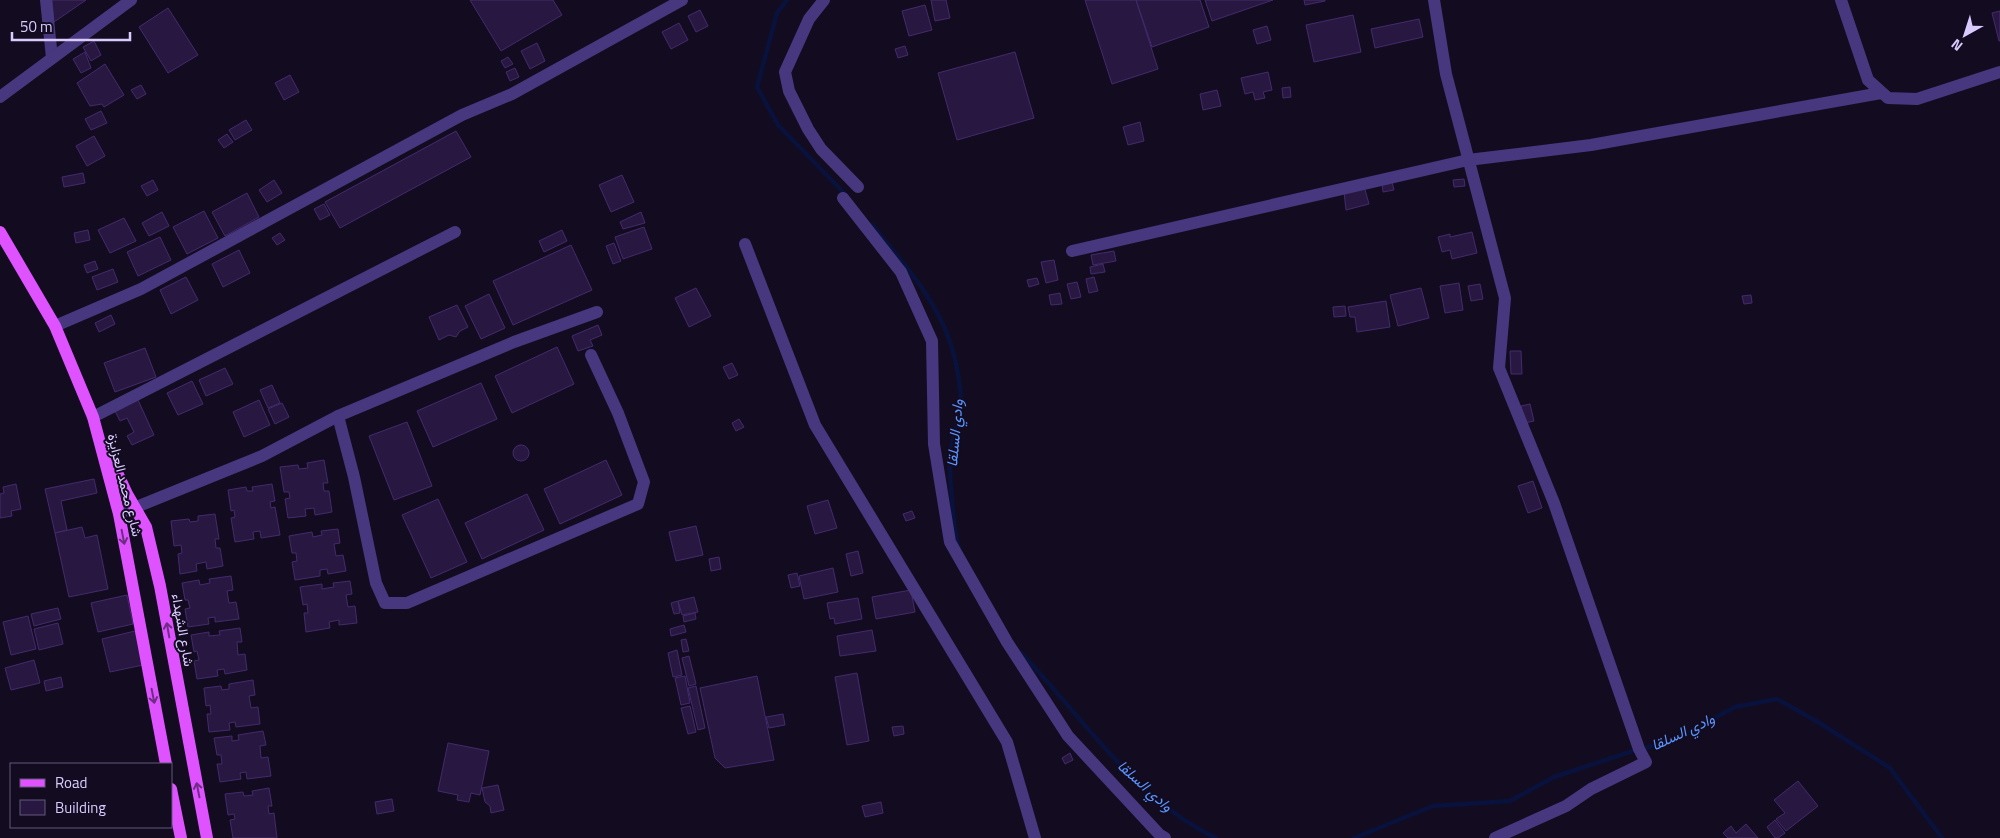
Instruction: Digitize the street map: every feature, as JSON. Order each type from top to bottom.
[{"type":"main road","name":"شارع محمد العزايزة","points":[[0,232],[11,247],[54,326],[93,417],[118,514],[166,763]]},
{"type":"main road","name":"شارع الشهداء","points":[[98,438],[110,455],[127,494],[146,527],[160,586],[207,838]]},
{"type":"main road","points":[[172,794],[181,838]]},
{"type":"street","points":[[46,0],[52,58]]},
{"type":"street","points":[[0,97],[130,0]]},
{"type":"street","points":[[54,326],[141,289],[462,115],[512,94],[682,0]]},
{"type":"street","points":[[824,0],[809,19],[785,72],[789,91],[808,129],[821,149],[858,187]]},
{"type":"street","points":[[1434,0],[1446,74],[1504,298],[1499,368],[1554,503],[1639,749],[1646,762],[1591,790],[1566,806],[1495,838]]},
{"type":"street","points":[[1841,0],[1868,80],[1888,98],[1917,99],[2000,72]]},
{"type":"street","points":[[1072,251],[1468,160],[1591,145],[1881,93]]},
{"type":"street","points":[[843,198],[901,272],[932,340],[934,444],[950,542],[1007,642],[1068,736],[1160,835],[1165,838]]},
{"type":"street","points":[[93,417],[455,232]]},
{"type":"street","points":[[745,244],[815,425],[1008,742],[1035,838]]},
{"type":"street","points":[[118,514],[262,456],[338,416],[514,342],[597,312]]},
{"type":"street","points":[[338,416],[354,477],[376,583],[385,603],[407,603],[638,504],[644,482],[618,413],[591,355]]},
{"type":"building","points":[[52,0],[86,0],[54,22]]},
{"type":"building","points":[[470,0],[553,0],[562,15],[501,51]]},
{"type":"building","points":[[931,0],[946,0],[950,18],[935,21]]},
{"type":"building","points":[[1085,0],[1136,0],[1158,69],[1112,84]]},
{"type":"building","points":[[1136,0],[1200,0],[1209,27],[1152,47]]},
{"type":"building","points":[[1205,0],[1273,0],[1212,21]]},
{"type":"building","points":[[1304,0],[1325,0],[1325,1],[1305,5]]},
{"type":"building","points":[[925,5],[932,30],[909,36],[902,11]]},
{"type":"building","points":[[168,8],[198,55],[168,73],[139,27]]},
{"type":"building","points":[[700,10],[708,26],[696,32],[688,16]]},
{"type":"building","points":[[2000,11],[2000,41],[1999,41],[1992,13]]},
{"type":"building","points":[[1353,15],[1361,52],[1314,62],[1306,25]]},
{"type":"building","points":[[1419,19],[1423,37],[1375,48],[1371,29]]},
{"type":"building","points":[[679,23],[688,40],[671,49],[662,32]]},
{"type":"building","points":[[1267,26],[1271,40],[1257,44],[1253,30]]},
{"type":"building","points":[[94,41],[101,55],[91,61],[83,47]]},
{"type":"building","points":[[537,43],[545,61],[530,69],[521,51]]},
{"type":"building","points":[[905,46],[908,55],[898,58],[895,49]]},
{"type":"building","points":[[85,52],[91,68],[81,73],[73,59]]},
{"type":"building","points":[[1015,52],[1034,118],[957,140],[938,73]]},
{"type":"building","points":[[508,57],[513,64],[505,68],[501,61]]},
{"type":"building","points":[[105,64],[124,95],[104,107],[102,104],[90,106],[77,83]]},
{"type":"building","points":[[515,68],[519,77],[510,81],[506,72]]},
{"type":"building","points":[[1268,72],[1272,90],[1263,92],[1265,98],[1255,100],[1253,92],[1245,94],[1241,78]]},
{"type":"building","points":[[290,75],[299,92],[284,100],[275,83]]},
{"type":"building","points":[[141,85],[146,94],[137,99],[131,90]]},
{"type":"building","points":[[1290,87],[1291,97],[1283,98],[1282,88]]},
{"type":"building","points":[[1217,90],[1221,106],[1203,110],[1200,94]]},
{"type":"building","points":[[101,111],[107,123],[91,130],[85,119]]},
{"type":"building","points":[[246,120],[252,130],[235,140],[229,130]]},
{"type":"building","points":[[1140,122],[1144,141],[1128,145],[1123,127]]},
{"type":"building","points":[[456,131],[471,157],[340,228],[325,202]]},
{"type":"building","points":[[227,134],[233,142],[224,148],[218,140]]},
{"type":"building","points":[[94,136],[105,156],[87,166],[76,146]]},
{"type":"building","points":[[83,173],[85,183],[64,187],[62,177]]},
{"type":"building","points":[[622,175],[634,202],[611,212],[599,185]]},
{"type":"building","points":[[1464,179],[1465,186],[1454,187],[1453,180]]},
{"type":"building","points":[[153,180],[158,190],[147,196],[141,186]]},
{"type":"building","points":[[274,180],[282,193],[267,202],[259,190]]},
{"type":"building","points":[[1392,182],[1394,190],[1383,192],[1382,183]]},
{"type":"building","points":[[1364,186],[1369,204],[1346,210],[1344,192]]},
{"type":"building","points":[[247,193],[259,217],[225,236],[212,212]]},
{"type":"building","points":[[324,204],[330,215],[320,220],[314,209]]},
{"type":"building","points":[[204,211],[218,238],[187,254],[173,227]]},
{"type":"building","points":[[162,212],[169,226],[149,236],[142,223]]},
{"type":"building","points":[[641,212],[645,223],[623,229],[620,222]]},
{"type":"building","points":[[124,218],[136,241],[110,253],[98,230]]},
{"type":"building","points":[[644,227],[652,249],[623,259],[615,237]]},
{"type":"building","points":[[88,230],[90,240],[76,243],[74,233]]},
{"type":"building","points":[[562,230],[567,241],[544,252],[539,241]]},
{"type":"building","points":[[1472,232],[1477,253],[1452,259],[1450,250],[1442,252],[1438,237],[1450,234],[1450,237]]},
{"type":"building","points":[[280,233],[285,240],[277,245],[272,238]]},
{"type":"building","points":[[160,237],[171,260],[138,276],[127,252]]},
{"type":"building","points":[[614,243],[621,261],[613,264],[606,246]]},
{"type":"building","points":[[571,245],[592,290],[513,325],[493,281]]},
{"type":"building","points":[[239,250],[250,273],[223,287],[212,264]]},
{"type":"building","points":[[1114,251],[1116,261],[1093,265],[1091,255]]},
{"type":"building","points":[[1054,260],[1058,280],[1046,283],[1041,262]]},
{"type":"building","points":[[95,261],[98,269],[87,273],[84,265]]},
{"type":"building","points":[[1103,264],[1105,272],[1091,274],[1090,267]]},
{"type":"building","points":[[113,269],[118,282],[97,290],[92,277]]},
{"type":"building","points":[[186,277],[198,300],[171,314],[160,290]]},
{"type":"building","points":[[1094,277],[1098,291],[1089,293],[1086,279]]},
{"type":"building","points":[[1037,278],[1039,284],[1029,287],[1027,280]]},
{"type":"building","points":[[1077,282],[1081,297],[1071,299],[1067,284]]},
{"type":"building","points":[[1459,283],[1463,310],[1445,313],[1440,286]]},
{"type":"building","points":[[1480,284],[1483,299],[1471,301],[1468,286]]},
{"type":"building","points":[[696,288],[711,316],[689,327],[675,298]]},
{"type":"building","points":[[1421,288],[1429,318],[1398,326],[1390,295]]},
{"type":"building","points":[[1060,293],[1062,304],[1051,305],[1049,295]]},
{"type":"building","points":[[489,294],[505,328],[481,339],[465,306]]},
{"type":"building","points":[[1751,295],[1752,303],[1744,304],[1742,296]]},
{"type":"building","points":[[1386,301],[1390,327],[1357,332],[1355,317],[1350,317],[1348,307]]},
{"type":"building","points":[[457,305],[468,327],[460,331],[456,337],[449,335],[439,340],[429,317]]},
{"type":"building","points":[[1345,306],[1346,316],[1334,317],[1333,307]]},
{"type":"building","points":[[111,315],[115,324],[99,332],[95,323]]},
{"type":"building","points":[[598,325],[602,335],[590,340],[593,346],[578,351],[572,336]]},
{"type":"building","points":[[557,347],[574,384],[512,413],[495,376]]},
{"type":"building","points":[[145,348],[156,377],[115,392],[104,363]]},
{"type":"building","points":[[1510,351],[1521,351],[1522,374],[1511,374]]},
{"type":"building","points":[[732,363],[738,375],[729,379],[723,367]]},
{"type":"building","points":[[225,368],[233,384],[206,396],[199,380]]},
{"type":"building","points":[[192,381],[203,404],[178,415],[167,393]]},
{"type":"building","points":[[481,383],[497,419],[433,447],[417,411]]},
{"type":"building","points":[[272,385],[280,403],[268,408],[260,390]]},
{"type":"building","points":[[138,400],[154,435],[132,445],[127,436],[134,432],[127,418],[120,421],[115,411]]},
{"type":"building","points":[[259,400],[270,425],[244,437],[233,412]]},
{"type":"building","points":[[282,403],[289,417],[275,424],[268,409]]},
{"type":"building","points":[[1530,404],[1534,421],[1525,423],[1521,406]]},
{"type":"building","points":[[739,419],[744,427],[736,431],[732,423]]},
{"type":"building","points":[[407,422],[432,486],[394,500],[369,436]]},
{"type":"building","points":[[518,445],[524,445],[529,450],[527,459],[518,461],[513,456],[513,450]]},
{"type":"building","points":[[324,460],[328,483],[323,483],[324,491],[329,491],[332,512],[315,515],[314,508],[305,509],[306,516],[288,518],[285,499],[290,498],[289,492],[284,492],[280,467],[298,465],[299,469],[308,468],[307,463]]},
{"type":"building","points":[[606,460],[622,495],[560,524],[544,489]]},
{"type":"building","points":[[94,479],[97,493],[61,501],[67,530],[55,533],[45,489]]},
{"type":"building","points":[[1533,481],[1542,508],[1528,513],[1518,486]]},
{"type":"building","points":[[16,484],[21,509],[11,511],[12,516],[0,518],[0,494],[4,493],[3,487]]},
{"type":"building","points":[[272,484],[275,501],[270,502],[271,508],[275,507],[280,535],[261,538],[260,531],[253,532],[254,539],[235,542],[231,518],[235,517],[234,510],[231,511],[228,490],[246,487],[247,491],[253,491],[252,487]]},
{"type":"building","points":[[527,494],[544,530],[482,559],[465,523]]},
{"type":"building","points":[[438,499],[467,562],[431,578],[402,515]]},
{"type":"building","points":[[828,500],[837,528],[815,534],[807,506]]},
{"type":"building","points":[[912,511],[915,518],[906,521],[903,514]]},
{"type":"building","points":[[215,514],[219,539],[215,539],[216,548],[220,548],[223,566],[207,569],[206,562],[196,564],[197,571],[180,574],[178,554],[182,553],[181,545],[174,546],[171,521],[189,519],[190,522],[198,521],[198,516]]},
{"type":"building","points":[[696,526],[703,555],[676,561],[669,532]]},
{"type":"building","points":[[82,527],[85,538],[97,535],[108,589],[69,597],[55,533]]},
{"type":"building","points":[[338,529],[340,543],[334,544],[336,556],[343,555],[346,571],[328,574],[327,569],[320,570],[320,576],[295,580],[292,562],[297,561],[296,553],[292,553],[289,536],[312,532],[313,537],[322,535],[321,531]]},
{"type":"building","points":[[858,551],[863,573],[851,576],[846,554]]},
{"type":"building","points":[[719,557],[721,569],[711,571],[709,559]]},
{"type":"building","points":[[833,568],[838,592],[804,599],[799,576]]},
{"type":"building","points":[[797,573],[800,586],[791,588],[788,575]]},
{"type":"building","points":[[231,576],[233,590],[227,591],[229,603],[236,602],[239,619],[215,622],[215,617],[208,618],[209,624],[188,627],[185,609],[190,608],[188,600],[185,600],[182,583],[199,580],[200,585],[210,583],[209,579]]},
{"type":"building","points":[[350,581],[352,594],[346,595],[348,607],[355,606],[357,623],[339,625],[339,620],[329,622],[330,628],[306,632],[304,613],[308,613],[307,604],[303,605],[300,587],[322,584],[322,589],[334,587],[333,583]]},
{"type":"building","points":[[911,590],[915,612],[876,619],[872,597]]},
{"type":"building","points":[[127,595],[133,624],[98,632],[91,603]]},
{"type":"building","points":[[694,597],[698,612],[682,615],[678,601]]},
{"type":"building","points":[[858,598],[862,619],[835,624],[834,618],[830,619],[827,603]]},
{"type":"building","points":[[678,601],[680,613],[674,614],[671,603]]},
{"type":"building","points":[[58,608],[61,619],[34,626],[31,614]]},
{"type":"building","points":[[695,613],[696,619],[684,622],[683,616]]},
{"type":"building","points":[[28,616],[36,649],[11,655],[3,622]]},
{"type":"building","points":[[58,623],[63,644],[39,650],[34,629]]},
{"type":"building","points":[[684,625],[686,632],[671,636],[670,629]]},
{"type":"building","points":[[240,628],[242,642],[237,642],[238,655],[245,654],[247,670],[225,674],[224,669],[217,670],[218,676],[197,679],[194,661],[199,660],[197,651],[194,652],[191,635],[209,632],[209,636],[220,635],[219,631]]},
{"type":"building","points":[[872,630],[876,651],[840,656],[837,636]]},
{"type":"building","points":[[135,631],[143,665],[110,672],[102,639]]},
{"type":"building","points":[[686,639],[689,651],[683,652],[681,640]]},
{"type":"building","points":[[677,650],[682,675],[673,677],[668,653]]},
{"type":"building","points":[[689,656],[696,684],[689,686],[682,658]]},
{"type":"building","points":[[34,660],[40,683],[11,690],[5,668]]},
{"type":"building","points":[[857,673],[869,741],[847,745],[835,677]]},
{"type":"building","points":[[685,676],[690,703],[681,705],[675,678]]},
{"type":"building","points":[[757,676],[774,760],[725,768],[715,758],[700,688]]},
{"type":"building","points":[[61,677],[63,687],[46,691],[44,681]]},
{"type":"building","points":[[253,680],[255,695],[249,696],[251,708],[258,707],[260,724],[236,727],[235,722],[229,723],[230,730],[209,732],[207,714],[211,714],[210,705],[206,706],[204,688],[221,686],[222,690],[229,689],[229,684]]},
{"type":"building","points":[[696,686],[705,728],[698,730],[688,688]]},
{"type":"building","points":[[690,706],[696,732],[688,734],[681,708]]},
{"type":"building","points":[[783,714],[785,725],[769,728],[766,717]]},
{"type":"building","points":[[903,726],[904,734],[894,736],[892,727]]},
{"type":"building","points":[[263,731],[266,745],[260,746],[261,758],[268,757],[271,776],[247,779],[246,772],[240,773],[241,779],[220,782],[217,764],[222,764],[221,755],[217,755],[214,738],[232,736],[232,741],[239,740],[238,735]]},
{"type":"building","points":[[448,743],[489,751],[480,795],[471,793],[469,802],[457,800],[458,795],[438,791]]},
{"type":"building","points":[[1070,753],[1073,760],[1065,764],[1062,758]]},
{"type":"building","points":[[1798,781],[1818,806],[1786,831],[1776,819],[1785,813],[1774,800]]},
{"type":"building","points":[[498,785],[504,810],[491,813],[490,806],[485,802],[482,788]]},
{"type":"building","points":[[269,788],[272,806],[268,806],[269,814],[274,813],[277,838],[233,838],[230,820],[235,819],[234,814],[228,815],[225,794],[243,792],[244,796],[253,795],[252,791]]},
{"type":"building","points":[[392,799],[394,811],[377,814],[375,802]]},
{"type":"building","points":[[881,802],[883,813],[865,817],[862,806]]},
{"type":"building","points":[[1775,820],[1785,833],[1778,838],[1775,838],[1767,827]]},
{"type":"building","points":[[1746,824],[1758,838],[1728,838],[1723,833],[1731,826],[1736,833]]},
{"type":"waterway","name":"وادي السلقا","points":[[787,0],[777,13],[757,87],[778,125],[846,195]]},
{"type":"waterway","name":"وادي السلقا","points":[[872,225],[920,285],[933,305],[952,348],[958,373],[961,401],[950,464],[954,518],[959,547]]},
{"type":"waterway","name":"وادي السلقا","points":[[1021,653],[1134,779],[1160,802],[1216,838]]},
{"type":"waterway","name":"وادي السلقا","points":[[1354,838],[1433,806],[1510,801],[1554,777],[1639,749],[1668,743],[1735,707],[1777,699],[1818,722],[1890,768],[1942,838]]}]
